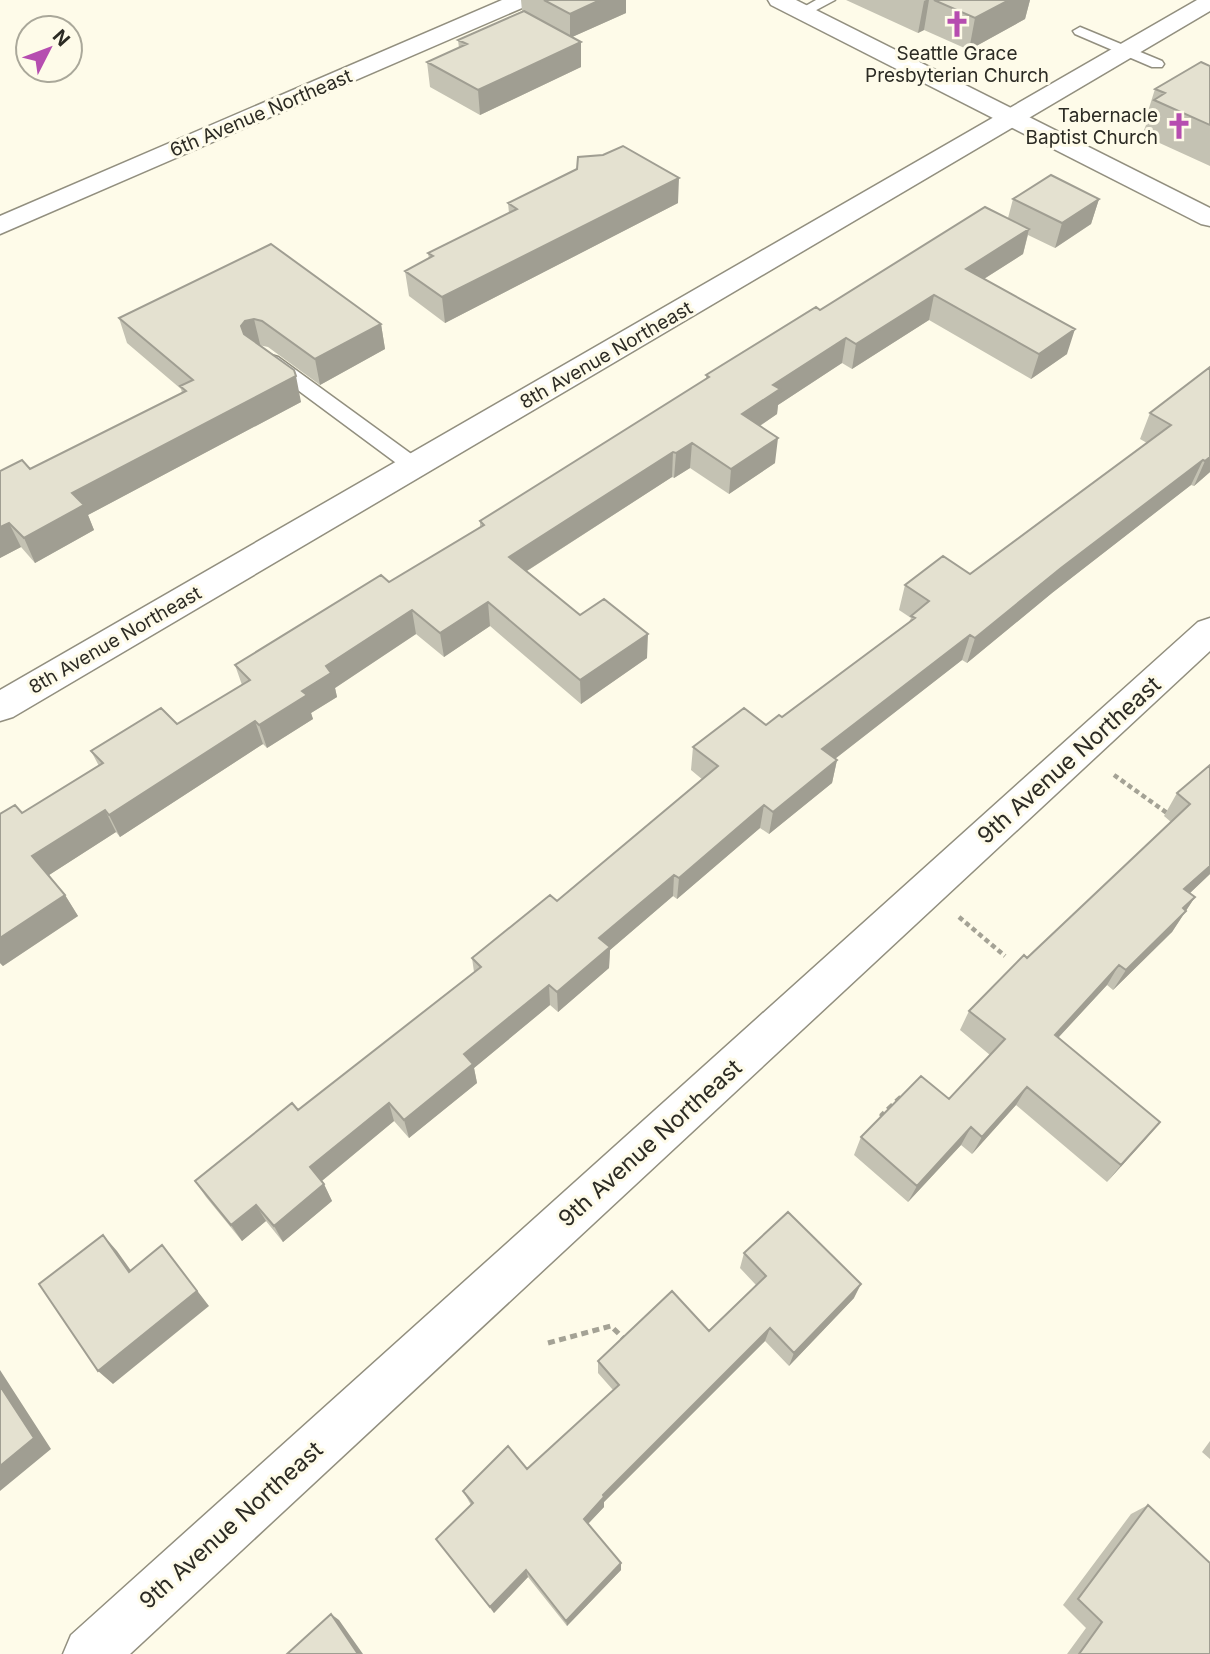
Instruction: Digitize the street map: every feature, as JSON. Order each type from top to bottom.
[{"type":"street","name":"6th Avenue Northeast","points":[[0,226],[521,0]]},
{"type":"street","points":[[779,0],[1210,218]]},
{"type":"street","name":"8th Avenue Northeast","points":[[0,707],[1210,2]]},
{"type":"street","name":"9th Avenue Northeast","points":[[90,1654],[1210,631]]},
{"type":"lane","points":[[802,12],[828,0]]},
{"type":"lane","points":[[1080,31],[1157,64]]},
{"type":"lane","points":[[259,353],[414,466]]},
{"type":"path","points":[[1112,774],[1167,813]]},
{"type":"path","points":[[924,892],[948,907],[1005,956]]},
{"type":"path","points":[[888,1120],[882,1115],[910,1088]]},
{"type":"path","points":[[548,1343],[611,1326],[628,1344]]},
{"type":"building","points":[[544,0],[600,0],[570,14]]},
{"type":"building","points":[[934,0],[1009,0],[975,18]]},
{"type":"building","points":[[524,11],[581,42],[478,90],[427,62],[467,44],[458,40]]},
{"type":"building","points":[[1201,62],[1210,66],[1210,125],[1154,100],[1165,93],[1155,89]]},
{"type":"building","points":[[623,146],[679,178],[442,297],[405,271],[433,256],[428,253],[517,209],[508,203],[577,169],[578,157],[603,155]]},
{"type":"building","points":[[1051,175],[1099,199],[1062,223],[1013,199]]},
{"type":"building","points":[[985,207],[1029,229],[966,269],[1075,329],[1039,354],[934,295],[856,344],[846,338],[773,385],[780,389],[742,414],[778,438],[731,469],[692,443],[676,453],[673,452],[509,557],[580,615],[604,599],[648,634],[580,680],[488,602],[440,633],[412,610],[326,666],[331,673],[302,691],[307,695],[259,725],[255,721],[109,815],[105,810],[32,856],[65,895],[0,938],[0,814],[15,805],[22,813],[103,763],[91,751],[161,708],[177,724],[250,680],[235,665],[381,575],[389,582],[484,525],[480,521],[709,377],[706,375],[816,307],[820,310]]},
{"type":"building","points":[[271,244],[381,324],[315,359],[262,321],[245,321],[241,326],[244,334],[294,370],[296,376],[72,493],[84,505],[24,538],[9,523],[0,527],[0,471],[22,460],[30,469],[186,391],[180,386],[193,380],[119,318]]},
{"type":"building","points":[[1210,367],[1210,457],[1061,568],[975,638],[970,635],[822,749],[837,760],[773,812],[764,805],[679,878],[674,875],[599,938],[610,947],[557,992],[549,985],[464,1054],[473,1064],[404,1120],[389,1103],[310,1167],[324,1184],[274,1226],[256,1205],[231,1225],[195,1181],[292,1103],[298,1110],[481,967],[472,958],[550,895],[557,901],[718,766],[693,747],[744,708],[766,725],[779,715],[782,717],[915,618],[911,616],[929,601],[905,585],[943,556],[970,574],[1171,425],[1150,413]]},
{"type":"building","points":[[1210,765],[1210,866],[1184,889],[1195,897],[1183,908],[1186,911],[1126,970],[1119,965],[1055,1035],[1160,1122],[1121,1165],[1027,1087],[982,1137],[971,1127],[917,1186],[861,1137],[921,1076],[949,1099],[1005,1039],[969,1011],[1024,955],[1027,958],[1190,804],[1177,793]]},
{"type":"building","points":[[788,1212],[861,1284],[794,1353],[770,1328],[603,1495],[584,1519],[621,1563],[566,1621],[526,1570],[490,1607],[436,1539],[473,1503],[463,1491],[508,1446],[527,1469],[619,1385],[598,1361],[672,1291],[709,1331],[766,1276],[744,1253]]},
{"type":"building","points":[[103,1235],[129,1272],[162,1245],[197,1291],[98,1371],[39,1284]]},
{"type":"building","points":[[0,1386],[34,1438],[0,1466]]},
{"type":"building","points":[[1148,1505],[1210,1563],[1210,1654],[1079,1654],[1102,1622],[1078,1599]]},
{"type":"building","points":[[331,1614],[358,1654],[287,1654]]},
{"type":"place","name":"Seattle Grace Presbyterian Church","points":[[957,24]]},
{"type":"place","name":"Tabernacle Baptist Church","points":[[1179,126]]}]
